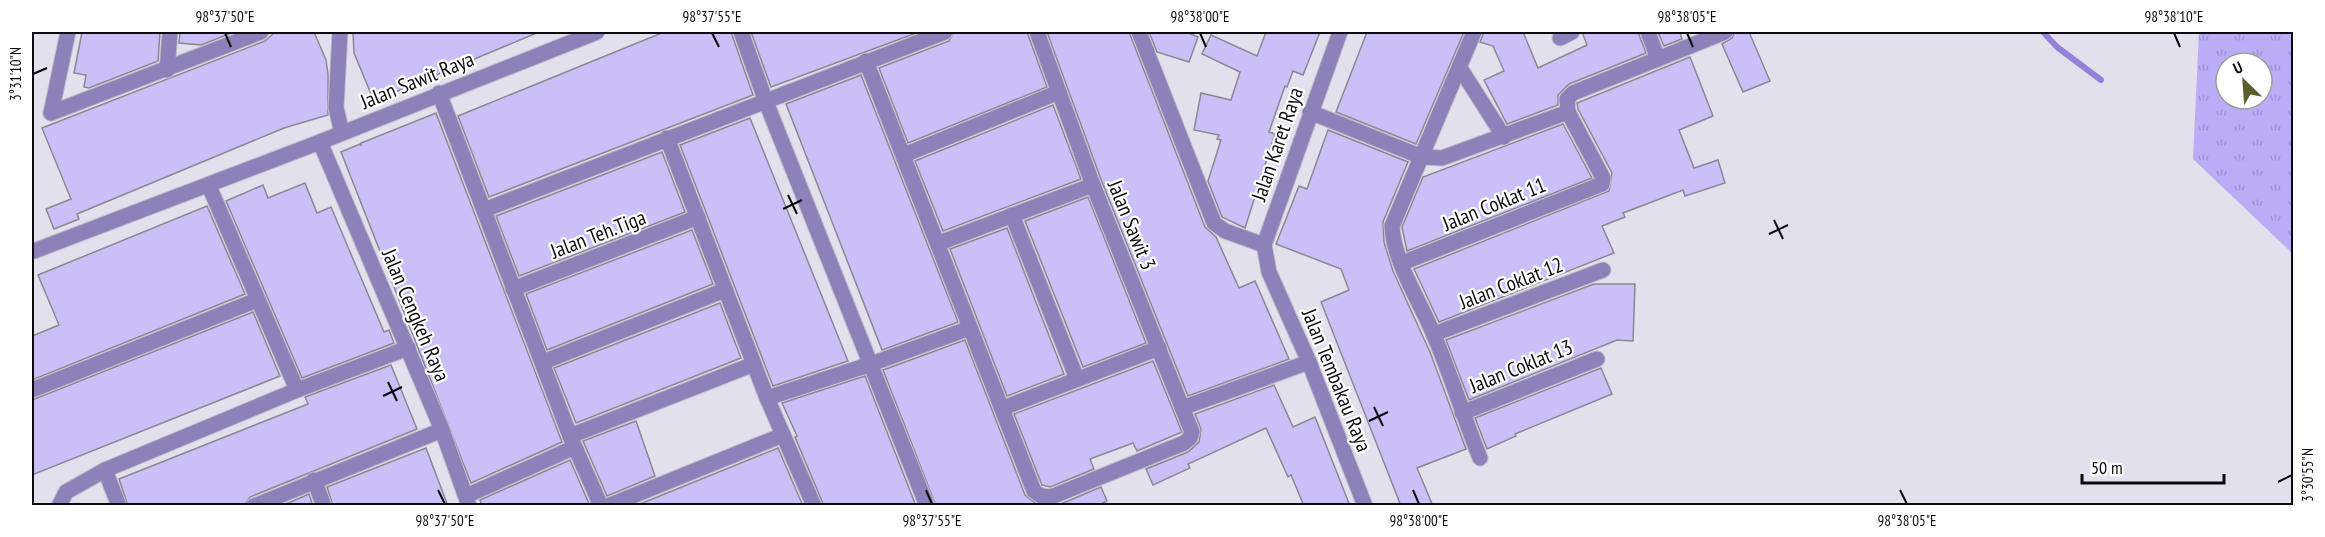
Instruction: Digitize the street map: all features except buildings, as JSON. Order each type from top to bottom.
[{"type":"street","points":[[68,32],[51,113],[167,70],[243,35],[261,32]]},
{"type":"street","points":[[167,70],[170,32]]},
{"type":"street","points":[[340,32],[336,108],[342,133]]},
{"type":"street","name":"Jalan Sawit Raya","points":[[34,251],[209,186],[597,32]]},
{"type":"street","points":[[741,32],[766,102],[927,506]]},
{"type":"street","points":[[484,210],[945,32]]},
{"type":"street","name":"Jalan Sawit 3","points":[[1003,408],[1034,491],[1041,496],[1051,497],[1184,443],[1190,438],[1192,432],[1093,185],[1037,32]]},
{"type":"street","points":[[1139,32],[1214,223],[1225,231],[1264,245]]},
{"type":"street","name":"Jalan Karet Raya","points":[[1269,272],[1264,245],[1340,32]]},
{"type":"street","points":[[1474,32],[1392,226],[1393,239],[1402,263],[1434,334],[1480,458]]},
{"type":"street","points":[[1648,32],[1658,59]]},
{"type":"street","points":[[1310,112],[1422,157],[1442,158],[1568,112],[1567,99],[1573,93],[1725,32]]},
{"type":"street","points":[[866,61],[1003,408],[1159,348]]},
{"type":"street","points":[[1460,68],[1504,137]]},
{"type":"street","points":[[904,155],[1059,92]]},
{"type":"street","points":[[439,93],[513,289],[601,506]]},
{"type":"street","name":"Jalan Coklat 11","points":[[1402,263],[1602,184],[1603,178],[1568,112]]},
{"type":"street","points":[[667,138],[767,398],[814,506]]},
{"type":"street","name":"Jalan Cengkeh Raya","points":[[320,142],[442,430],[467,501]]},
{"type":"street","points":[[939,243],[1093,185]]},
{"type":"street","points":[[209,186],[297,390]]},
{"type":"street","points":[[1011,215],[1077,379]]},
{"type":"street","name":"Jalan Teh.Tiga","points":[[513,289],[698,217]]},
{"type":"street","name":"Jalan Coklat 12","points":[[1434,334],[1603,270]]},
{"type":"street","name":"Jalan Tembakau Raya","points":[[1269,272],[1309,362],[1365,506]]},
{"type":"street","points":[[543,362],[725,290]]},
{"type":"street","points":[[32,390],[257,300]]},
{"type":"street","points":[[767,398],[970,328]]},
{"type":"street","points":[[59,506],[66,492],[105,470],[297,390],[408,348]]},
{"type":"street","name":"Jalan Coklat 13","points":[[1462,413],[1597,359]]},
{"type":"street","points":[[1182,408],[1309,362]]},
{"type":"street","points":[[467,501],[573,441],[754,364]]},
{"type":"street","points":[[254,506],[442,430]]},
{"type":"street","points":[[609,506],[783,435]]},
{"type":"street","points":[[105,470],[118,506]]},
{"type":"street","points":[[314,480],[324,506]]},
{"type":"green space","points":[[2199,32],[2293,32],[2293,254],[2193,159]]},
{"type":"waterway","points":[[2043,32],[2057,47],[2101,80]]}]
